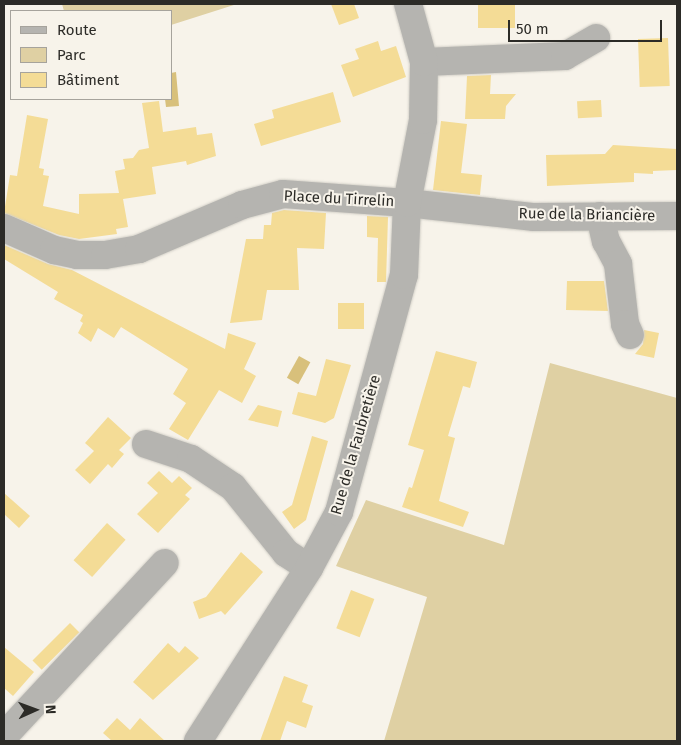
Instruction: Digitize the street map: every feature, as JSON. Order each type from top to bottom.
[{"type":"street","name":"Rue de la Faubretière","points":[[198,741],[309,568],[339,512],[404,275],[407,203],[422,120],[424,62],[408,4]]},
{"type":"street","points":[[424,62],[565,56],[596,38]]},
{"type":"street","name":"Place du Tirrelin","points":[[4,228],[54,250],[77,255],[105,255],[156,243],[242,205],[282,194],[407,203]]},
{"type":"street","name":"Rue de la Briancière","points":[[407,203],[534,217],[677,216]]},
{"type":"street","points":[[600,216],[606,241],[618,264],[625,324],[630,336]]},
{"type":"street","points":[[146,444],[191,459],[233,486],[286,553],[309,568]]},
{"type":"street","points":[[4,736],[165,563]]},
{"type":"green space","points":[[62,4],[237,4],[172,25],[172,10],[64,10]]},
{"type":"green space","points":[[550,363],[677,398],[677,741],[384,741],[427,597],[336,566],[366,500],[504,545]]},
{"type":"shaded area","points":[[176,72],[179,106],[166,107],[165,100],[172,100],[172,73]]},
{"type":"shaded area","points":[[299,356],[310,362],[298,384],[287,378]]},
{"type":"building","points":[[331,4],[354,4],[359,18],[339,25]]},
{"type":"building","points":[[478,4],[515,4],[515,28],[478,28]]},
{"type":"building","points":[[668,38],[670,86],[640,87],[638,39]]},
{"type":"building","points":[[378,41],[381,51],[396,46],[406,77],[353,97],[341,65],[359,59],[355,49]]},
{"type":"building","points":[[491,75],[490,94],[516,94],[506,106],[505,119],[465,119],[467,76]]},
{"type":"building","points":[[333,92],[341,122],[261,146],[254,124],[274,118],[272,110]]},
{"type":"building","points":[[601,100],[602,117],[578,118],[577,101]]},
{"type":"building","points":[[159,101],[163,132],[196,127],[197,135],[212,133],[216,156],[187,165],[186,161],[152,167],[156,194],[123,199],[128,227],[116,229],[117,234],[79,239],[59,235],[4,213],[10,175],[17,176],[27,115],[48,119],[39,168],[44,169],[43,175],[49,176],[43,206],[79,214],[79,194],[119,193],[115,171],[125,169],[123,159],[133,158],[139,150],[149,148],[142,103]]},
{"type":"building","points":[[441,121],[467,124],[461,173],[482,175],[480,195],[433,190]]},
{"type":"building","points":[[613,145],[677,149],[677,170],[653,171],[653,174],[634,173],[634,182],[547,186],[546,155],[605,154]]},
{"type":"building","points":[[284,210],[326,213],[324,249],[297,248],[299,290],[267,290],[262,320],[230,323],[246,239],[263,239],[264,225],[271,225],[272,213]]},
{"type":"building","points":[[367,216],[388,217],[386,282],[377,282],[378,238],[367,237]]},
{"type":"building","points":[[4,245],[48,264],[72,270],[225,349],[228,333],[256,343],[244,369],[256,376],[242,403],[219,390],[188,440],[169,429],[186,403],[173,394],[188,369],[121,327],[114,338],[98,328],[91,342],[78,333],[83,323],[80,321],[83,315],[54,299],[58,292],[4,259]]},
{"type":"building","points":[[567,281],[604,281],[608,311],[566,310]]},
{"type":"building","points":[[338,303],[364,303],[364,329],[338,329]]},
{"type":"building","points":[[644,330],[659,333],[654,358],[635,354],[643,344]]},
{"type":"building","points":[[436,351],[477,362],[470,388],[463,386],[448,436],[455,438],[439,501],[469,512],[463,527],[402,507],[409,487],[412,488],[424,450],[408,445]]},
{"type":"building","points":[[326,359],[351,365],[334,418],[325,423],[292,414],[298,392],[316,396]]},
{"type":"building","points":[[258,405],[282,411],[278,427],[248,420]]},
{"type":"building","points":[[108,417],[131,438],[119,450],[124,454],[112,468],[108,464],[90,484],[75,470],[94,451],[85,443]]},
{"type":"building","points":[[312,436],[328,441],[306,520],[294,529],[282,512],[292,505]]},
{"type":"building","points":[[159,471],[172,483],[179,476],[192,488],[185,495],[190,499],[158,533],[137,514],[158,493],[147,483]]},
{"type":"building","points":[[4,493],[30,516],[19,528],[4,514]]},
{"type":"building","points":[[107,523],[126,540],[92,577],[74,560]]},
{"type":"building","points":[[241,552],[263,572],[225,615],[221,611],[199,619],[193,602],[206,597]]},
{"type":"building","points":[[351,590],[374,599],[360,637],[336,628]]},
{"type":"building","points":[[70,623],[79,632],[42,670],[33,660]]},
{"type":"building","points":[[168,643],[179,653],[185,646],[199,658],[153,700],[133,682]]},
{"type":"building","points":[[4,647],[34,672],[13,696],[4,688]]},
{"type":"building","points":[[284,676],[308,685],[302,702],[313,706],[306,728],[287,721],[280,741],[260,741]]},
{"type":"building","points":[[117,718],[130,730],[140,718],[165,741],[112,741],[103,733]]}]
